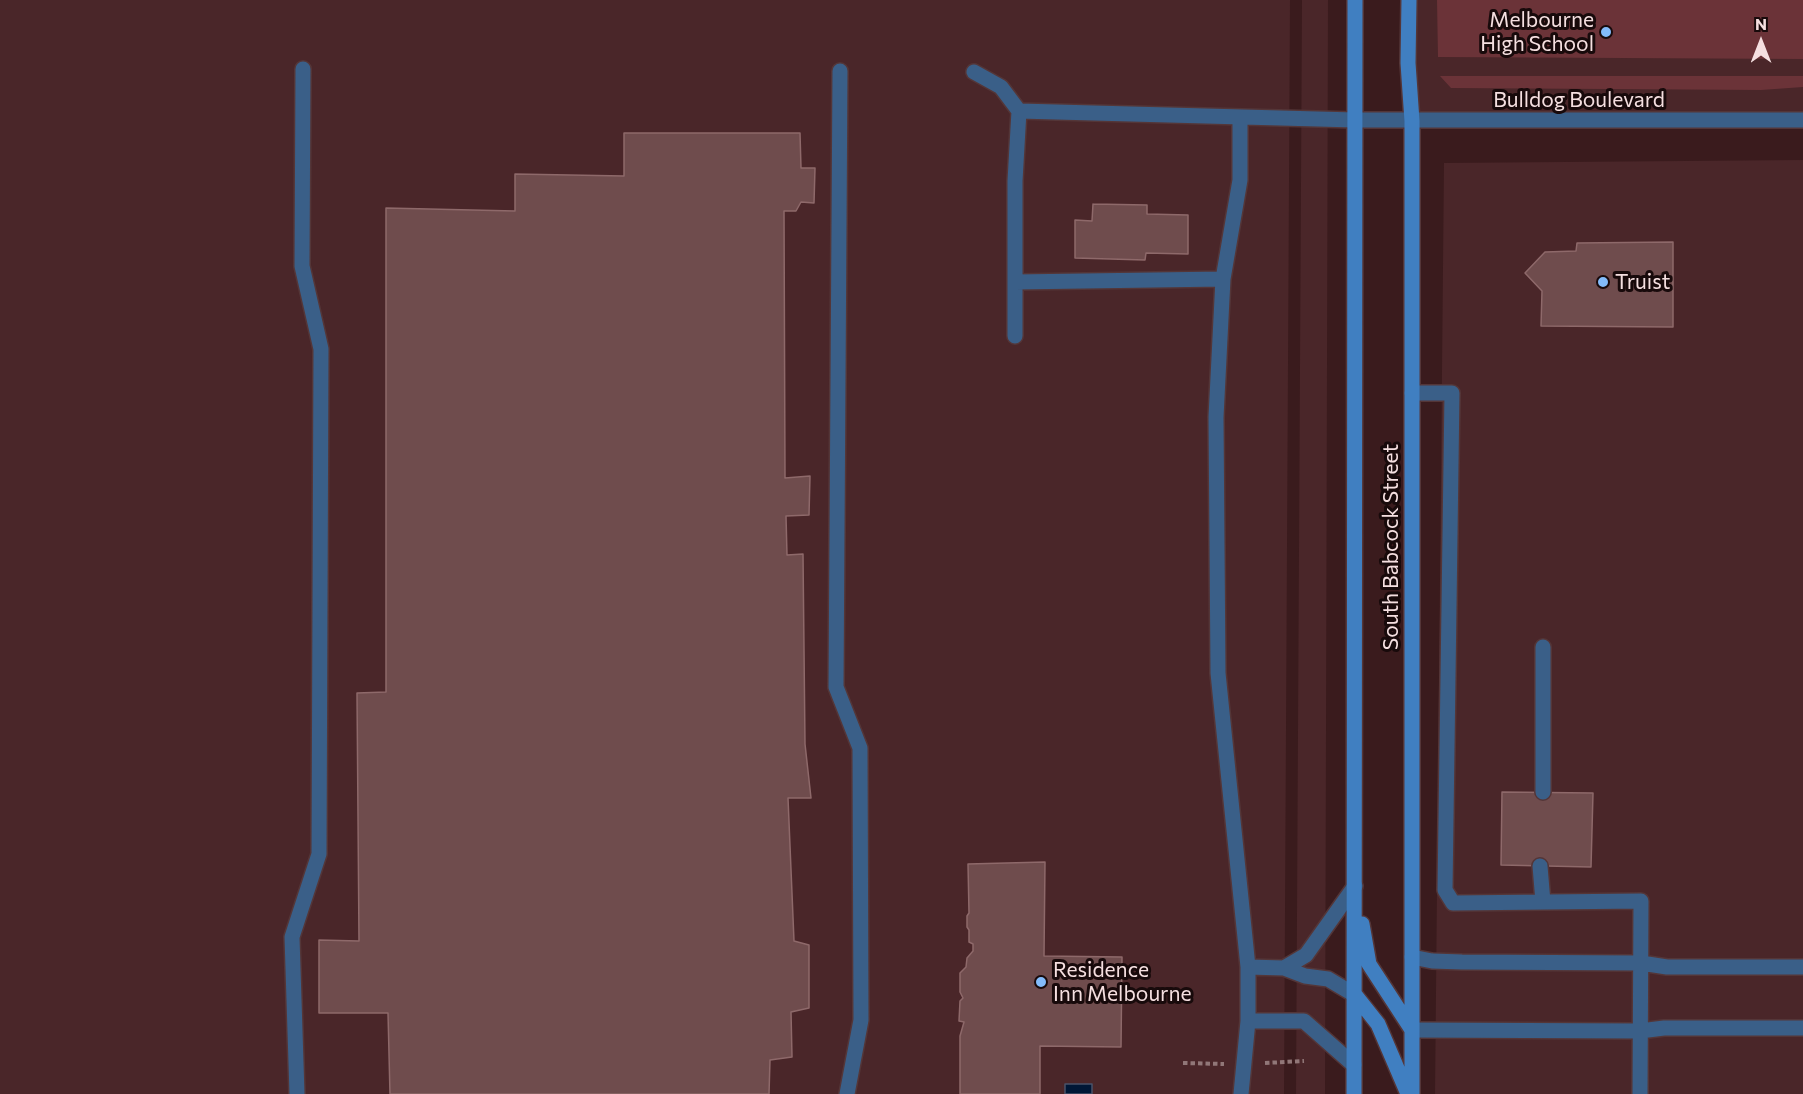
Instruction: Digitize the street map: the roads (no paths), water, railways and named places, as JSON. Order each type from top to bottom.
[{"type":"main road","name":"South Babcock Street","points":[[1354,1094],[1355,0]]},
{"type":"main road","name":"South Babcock Street","points":[[1409,0],[1408,63],[1412,121],[1412,1030],[1410,1094]]},
{"type":"main road","points":[[1355,886],[1369,964],[1412,1030]]},
{"type":"main road","points":[[1355,995],[1378,1024],[1410,1094]]},
{"type":"street","points":[[297,1094],[292,936],[319,854],[321,349],[302,266],[303,69]]},
{"type":"street","points":[[840,71],[836,687],[860,748],[861,1020],[847,1094]]},
{"type":"street","points":[[974,72],[1001,87],[1019,111],[1015,182],[1014,336]]},
{"type":"street","name":"Bulldog Boulevard","points":[[1019,111],[1412,121],[1803,120]]},
{"type":"street","points":[[1240,118],[1240,180],[1223,279],[1216,417],[1218,673],[1248,967],[1248,1021],[1241,1094]]},
{"type":"street","points":[[1014,282],[1223,279]]},
{"type":"street","points":[[1412,393],[1452,393],[1445,890],[1453,903],[1641,901],[1640,1094]]},
{"type":"street","points":[[1543,647],[1543,792]]},
{"type":"street","points":[[1540,866],[1543,902]]},
{"type":"street","points":[[1284,968],[1306,955],[1355,886]]},
{"type":"street","points":[[1412,957],[1432,961],[1462,962],[1641,963],[1667,967],[1803,967]]},
{"type":"street","points":[[1248,967],[1284,968],[1305,976],[1328,979],[1355,995]]},
{"type":"street","points":[[1248,1021],[1304,1021],[1354,1065]]},
{"type":"street","points":[[1412,1030],[1640,1031],[1664,1028],[1803,1028]]},
{"type":"water","points":[[1065,1084],[1092,1084],[1092,1094],[1065,1094]]},
{"type":"place","name":"Melbourne High School","points":[[1606,32]]},
{"type":"place","name":"Truist","points":[[1603,282]]},
{"type":"place","name":"Residence Inn Melbourne","points":[[1041,982]]}]
